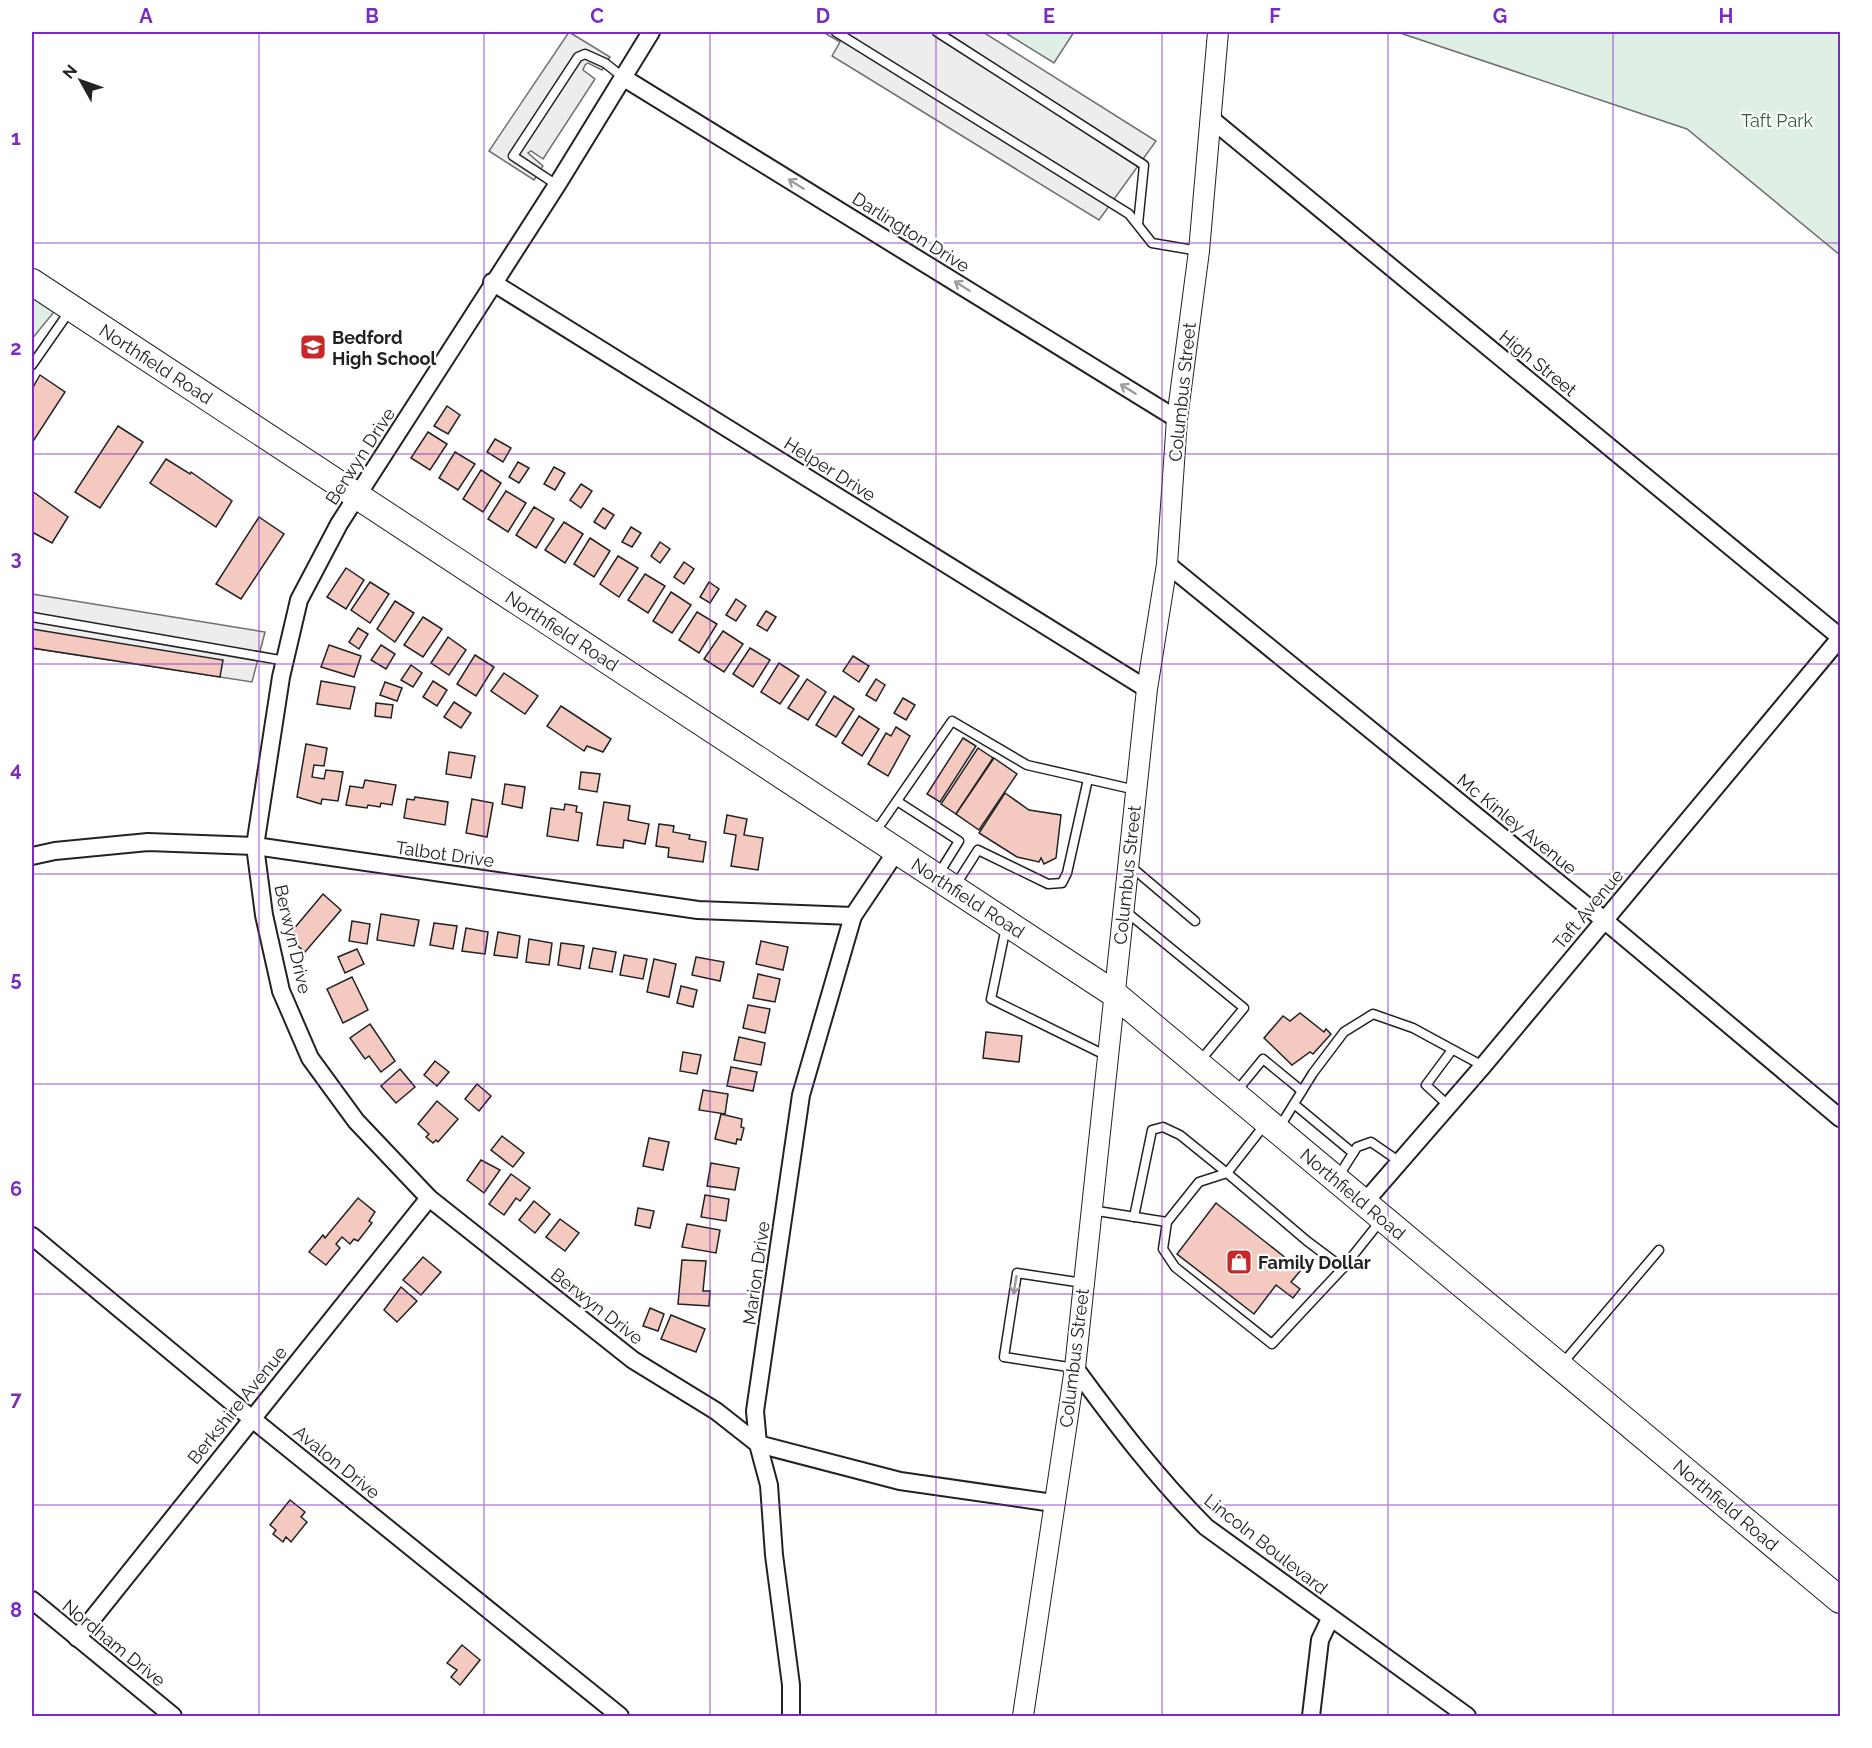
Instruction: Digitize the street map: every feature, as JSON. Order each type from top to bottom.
[{"type":"main road","name":"Northfield Road","points":[[32,282],[1113,993],[1840,1600]]},
{"type":"street","name":"Berwyn Drive","points":[[651,32],[557,185],[492,282],[357,496],[299,600],[281,676],[265,768],[255,846],[264,915],[281,991],[310,1058],[356,1121],[429,1198],[633,1360],[716,1411],[758,1444],[900,1481],[1053,1503]]},
{"type":"street","name":"Columbus Street","points":[[1023,1716],[1053,1503],[1075,1368],[1147,689],[1167,564],[1178,419],[1199,251],[1218,32]]},
{"type":"street","name":"Darlington Drive","points":[[624,78],[1178,419]]},
{"type":"street","name":"High Street","points":[[1210,118],[1840,637]]},
{"type":"street","name":"Helper Drive","points":[[492,282],[1147,689]]},
{"type":"street","name":"Mc Kinley Avenue","points":[[1167,564],[1604,920],[1840,1118]]},
{"type":"street","name":"Taft Avenue","points":[[1373,1211],[1400,1162],[1483,1066],[1840,637]]},
{"type":"street","name":"Talbot Drive","points":[[32,856],[55,851],[148,842],[255,846],[698,910],[853,916]]},
{"type":"street","name":"Marion Drive","points":[[791,1716],[791,1685],[774,1555],[769,1485],[758,1444],[755,1411],[801,1095],[853,916],[896,852]]},
{"type":"street","name":"Berkshire Avenue","points":[[77,1638],[429,1198]]},
{"type":"street","name":"Avalon Drive","points":[[32,1236],[251,1418],[620,1716]]},
{"type":"street","name":"Lincoln Boulevard","points":[[1075,1368],[1126,1438],[1199,1520],[1330,1619],[1467,1716]]},
{"type":"street","name":"Nordham Drive","points":[[32,1600],[173,1716]]},
{"type":"street","points":[[1311,1716],[1320,1640],[1330,1619]]},
{"type":"lane","points":[[836,32],[1129,214],[1152,243],[1199,251]]},
{"type":"lane","points":[[937,32],[1144,165],[1138,224]]},
{"type":"lane","points":[[557,185],[513,156],[578,57],[585,54],[605,63],[624,78]]},
{"type":"lane","points":[[32,365],[72,309]]},
{"type":"lane","points":[[32,617],[286,661]]},
{"type":"lane","points":[[872,836],[952,721],[1027,765],[1136,790]]},
{"type":"lane","points":[[945,883],[978,850],[1048,884],[1062,883],[1067,873],[1088,779]]},
{"type":"lane","points":[[897,801],[959,841],[945,883]]},
{"type":"lane","points":[[1128,865],[1195,921]]},
{"type":"lane","points":[[1124,910],[1244,1008],[1197,1064]]},
{"type":"lane","points":[[1007,923],[991,999],[1107,1056]]},
{"type":"lane","points":[[1373,1211],[1343,1268],[1272,1344],[1175,1267],[1163,1249],[1167,1222],[1200,1182],[1227,1173],[1294,1104],[1344,1032],[1373,1014],[1413,1028],[1483,1066]]},
{"type":"lane","points":[[1449,1106],[1426,1085],[1452,1050]]},
{"type":"lane","points":[[1234,1095],[1263,1059],[1302,1091]]},
{"type":"lane","points":[[1294,1104],[1353,1153]]},
{"type":"lane","points":[[1134,1217],[1152,1130],[1163,1127],[1180,1135],[1307,1241],[1343,1268]]},
{"type":"lane","points":[[1336,1180],[1357,1147],[1371,1142],[1400,1162]]},
{"type":"lane","points":[[1091,1210],[1167,1222]]},
{"type":"lane","points":[[1560,1366],[1659,1250]]},
{"type":"lane","points":[[1075,1368],[1004,1357],[1017,1273],[1083,1283]]},
{"type":"green space","points":[[1004,32],[1074,32],[1054,63]]},
{"type":"green space","name":"Taft Park","points":[[1404,32],[1840,32],[1840,255],[1687,129],[1403,34]]},
{"type":"green space","points":[[32,282],[62,302],[32,339]]},
{"type":"shaded area","points":[[569,32],[610,57],[602,70],[588,63],[585,65],[583,70],[595,79],[543,159],[531,151],[528,153],[543,166],[534,180],[489,151]]},
{"type":"shaded area","points":[[823,32],[983,32],[1156,141],[1099,220],[832,56],[840,42]]},
{"type":"shaded area","points":[[32,594],[265,632],[252,682],[32,648]]},
{"type":"building","points":[[40,375],[65,392],[32,443],[32,389]]},
{"type":"building","points":[[447,406],[460,415],[448,434],[434,426]]},
{"type":"building","points":[[118,426],[143,442],[100,508],[75,492]]},
{"type":"building","points":[[428,432],[447,444],[430,470],[411,458]]},
{"type":"building","points":[[495,439],[511,448],[503,462],[487,452]]},
{"type":"building","points":[[455,452],[475,464],[458,490],[439,478]]},
{"type":"building","points":[[166,459],[190,474],[191,472],[232,501],[216,527],[150,483]]},
{"type":"building","points":[[518,462],[529,468],[519,483],[509,477]]},
{"type":"building","points":[[554,467],[565,473],[555,490],[544,484]]},
{"type":"building","points":[[481,470],[501,483],[483,512],[463,499]]},
{"type":"building","points":[[581,484],[592,491],[581,508],[570,500]]},
{"type":"building","points":[[32,491],[68,517],[52,543],[32,532]]},
{"type":"building","points":[[506,491],[526,503],[508,532],[488,519]]},
{"type":"building","points":[[534,507],[554,519],[536,548],[516,535]]},
{"type":"building","points":[[603,508],[614,515],[605,529],[594,522]]},
{"type":"building","points":[[259,517],[284,534],[241,599],[216,584]]},
{"type":"building","points":[[564,522],[583,534],[565,563],[545,550]]},
{"type":"building","points":[[631,527],[641,533],[632,547],[622,542]]},
{"type":"building","points":[[590,538],[610,551],[594,577],[574,564]]},
{"type":"building","points":[[660,542],[670,549],[660,563],[651,556]]},
{"type":"building","points":[[618,556],[638,568],[619,597],[600,584]]},
{"type":"building","points":[[684,562],[694,569],[684,584],[674,577]]},
{"type":"building","points":[[346,568],[364,580],[346,609],[327,597]]},
{"type":"building","points":[[645,574],[665,586],[648,613],[628,600]]},
{"type":"building","points":[[370,582],[389,594],[370,623],[351,610]]},
{"type":"building","points":[[709,582],[719,589],[710,603],[700,597]]},
{"type":"building","points":[[671,592],[691,605],[672,633],[653,621]]},
{"type":"building","points":[[736,599],[746,606],[736,621],[726,615]]},
{"type":"building","points":[[395,601],[414,613],[395,642],[377,629]]},
{"type":"building","points":[[766,611],[776,617],[767,631],[757,625]]},
{"type":"building","points":[[697,612],[717,624],[699,653],[679,640]]},
{"type":"building","points":[[423,617],[442,629],[423,657],[404,645]]},
{"type":"building","points":[[358,628],[368,634],[359,649],[349,642]]},
{"type":"building","points":[[32,629],[223,660],[220,677],[32,648]]},
{"type":"building","points":[[723,631],[743,644],[724,672],[704,659]]},
{"type":"building","points":[[448,637],[466,650],[449,675],[431,663]]},
{"type":"building","points":[[329,645],[361,656],[354,677],[321,667]]},
{"type":"building","points":[[381,645],[395,654],[386,669],[371,660]]},
{"type":"building","points":[[750,648],[770,660],[753,687],[733,674]]},
{"type":"building","points":[[475,655],[494,667],[476,696],[457,684]]},
{"type":"building","points":[[853,656],[869,666],[859,682],[843,671]]},
{"type":"building","points":[[779,663],[799,676],[780,704],[761,692]]},
{"type":"building","points":[[411,665],[422,673],[413,687],[401,680]]},
{"type":"building","points":[[504,673],[538,696],[525,714],[491,691]]},
{"type":"building","points":[[807,679],[826,692],[808,720],[788,708]]},
{"type":"building","points":[[876,679],[885,685],[876,701],[866,695]]},
{"type":"building","points":[[321,681],[355,687],[350,709],[317,704]]},
{"type":"building","points":[[433,681],[447,690],[437,706],[423,697]]},
{"type":"building","points":[[385,682],[402,688],[397,701],[380,695]]},
{"type":"building","points":[[834,696],[854,709],[836,737],[816,725]]},
{"type":"building","points":[[903,698],[915,705],[906,720],[894,713]]},
{"type":"building","points":[[454,702],[471,713],[461,728],[444,717]]},
{"type":"building","points":[[376,703],[393,705],[391,718],[375,716]]},
{"type":"building","points":[[561,706],[611,739],[603,752],[587,746],[584,751],[547,726]]},
{"type":"building","points":[[859,716],[879,729],[862,756],[842,743]]},
{"type":"building","points":[[896,727],[910,736],[888,776],[868,764],[886,733],[891,736]]},
{"type":"building","points":[[963,738],[976,746],[940,802],[927,794]]},
{"type":"building","points":[[306,744],[327,748],[324,766],[314,765],[312,777],[324,779],[326,770],[343,772],[338,801],[322,799],[321,804],[297,797]]},
{"type":"building","points":[[978,748],[993,758],[956,814],[941,804]]},
{"type":"building","points":[[449,752],[475,756],[471,778],[446,774]]},
{"type":"building","points":[[994,758],[1017,774],[979,830],[956,814]]},
{"type":"building","points":[[581,772],[600,774],[597,792],[579,789]]},
{"type":"building","points":[[365,780],[396,785],[392,805],[381,803],[380,807],[368,805],[367,808],[346,805],[350,786],[363,788]]},
{"type":"building","points":[[505,784],[525,787],[522,808],[502,804]]},
{"type":"building","points":[[1005,793],[1029,810],[1061,815],[1056,858],[1044,864],[1041,858],[1039,862],[1017,857],[979,833]]},
{"type":"building","points":[[415,797],[448,802],[445,825],[404,818],[407,799],[414,800]]},
{"type":"building","points":[[472,799],[493,803],[487,837],[466,833]]},
{"type":"building","points":[[604,802],[630,806],[628,820],[649,824],[645,844],[624,840],[623,848],[597,845]]},
{"type":"building","points":[[565,804],[577,806],[576,812],[582,813],[578,841],[547,836],[551,808],[564,810]]},
{"type":"building","points":[[727,815],[747,819],[744,835],[763,838],[758,870],[731,866],[736,835],[724,833]]},
{"type":"building","points":[[659,824],[674,826],[673,832],[690,835],[689,839],[706,842],[703,862],[668,857],[669,848],[656,846]]},
{"type":"building","points":[[323,894],[341,910],[305,952],[287,937]]},
{"type":"building","points":[[381,914],[419,920],[414,946],[377,940]]},
{"type":"building","points":[[352,921],[370,924],[367,944],[349,941]]},
{"type":"building","points":[[434,923],[457,926],[453,949],[430,945]]},
{"type":"building","points":[[466,928],[488,932],[485,954],[462,951]]},
{"type":"building","points":[[498,932],[520,936],[517,958],[494,955]]},
{"type":"building","points":[[529,939],[552,943],[549,965],[526,962]]},
{"type":"building","points":[[761,941],[788,947],[783,970],[756,964]]},
{"type":"building","points":[[561,943],[584,946],[580,969],[558,965]]},
{"type":"building","points":[[593,948],[616,952],[612,972],[589,968]]},
{"type":"building","points":[[357,949],[364,964],[345,973],[338,957]]},
{"type":"building","points":[[624,955],[647,959],[643,979],[620,975]]},
{"type":"building","points":[[696,957],[724,962],[720,981],[692,975]]},
{"type":"building","points":[[654,959],[676,964],[669,997],[647,992]]},
{"type":"building","points":[[758,974],[780,979],[775,1002],[753,998]]},
{"type":"building","points":[[352,977],[368,1010],[343,1023],[327,989]]},
{"type":"building","points":[[681,986],[697,990],[693,1007],[677,1003]]},
{"type":"building","points":[[748,1005],[770,1009],[765,1033],[743,1028]]},
{"type":"building","points":[[1300,1013],[1324,1032],[1326,1029],[1331,1034],[1313,1054],[1310,1052],[1292,1065],[1264,1038],[1283,1016],[1290,1021]]},
{"type":"building","points":[[370,1024],[395,1061],[381,1072],[369,1056],[365,1059],[350,1038]]},
{"type":"building","points":[[986,1032],[1022,1036],[1019,1062],[983,1058]]},
{"type":"building","points":[[739,1037],[765,1043],[761,1065],[734,1060]]},
{"type":"building","points":[[683,1052],[701,1055],[697,1074],[680,1071]]},
{"type":"building","points":[[435,1061],[449,1072],[437,1086],[424,1075]]},
{"type":"building","points":[[731,1067],[757,1072],[753,1091],[727,1086]]},
{"type":"building","points":[[400,1069],[415,1087],[396,1103],[381,1086]]},
{"type":"building","points":[[477,1084],[491,1096],[479,1111],[465,1099]]},
{"type":"building","points":[[703,1090],[728,1094],[725,1114],[699,1110]]},
{"type":"building","points":[[437,1101],[458,1119],[438,1142],[436,1140],[433,1143],[426,1137],[429,1134],[418,1124]]},
{"type":"building","points":[[721,1114],[742,1119],[741,1127],[744,1128],[741,1140],[737,1139],[736,1144],[715,1139]]},
{"type":"building","points":[[502,1136],[524,1153],[513,1167],[491,1150]]},
{"type":"building","points":[[649,1138],[669,1142],[663,1170],[643,1166]]},
{"type":"building","points":[[481,1160],[500,1170],[484,1193],[467,1180]]},
{"type":"building","points":[[711,1163],[739,1168],[735,1190],[707,1186]]},
{"type":"building","points":[[511,1174],[530,1188],[520,1201],[516,1198],[504,1215],[489,1204]]},
{"type":"building","points":[[705,1195],[729,1199],[726,1221],[701,1217]]},
{"type":"building","points":[[358,1198],[375,1212],[369,1221],[372,1223],[358,1241],[354,1239],[350,1244],[342,1237],[336,1244],[340,1248],[326,1265],[309,1252],[323,1235],[325,1238]]},
{"type":"building","points":[[534,1201],[550,1214],[535,1233],[519,1220]]},
{"type":"building","name":"Family Dollar","points":[[1216,1203],[1301,1270],[1291,1282],[1300,1289],[1293,1298],[1276,1285],[1254,1314],[1177,1254]]},
{"type":"building","points":[[638,1208],[654,1211],[650,1228],[635,1225]]},
{"type":"building","points":[[560,1219],[579,1233],[565,1251],[546,1237]]},
{"type":"building","points":[[687,1224],[720,1230],[716,1253],[682,1247]]},
{"type":"building","points":[[423,1257],[441,1272],[421,1295],[403,1280]]},
{"type":"building","points":[[682,1260],[706,1261],[703,1291],[710,1291],[709,1306],[678,1304]]},
{"type":"building","points":[[401,1287],[417,1301],[397,1322],[384,1310]]},
{"type":"building","points":[[650,1308],[664,1314],[658,1331],[643,1326]]},
{"type":"building","points":[[671,1315],[705,1329],[696,1352],[661,1339]]},
{"type":"building","points":[[290,1500],[305,1512],[301,1517],[307,1522],[291,1542],[286,1537],[283,1542],[273,1534],[276,1530],[270,1525]]},
{"type":"building","points":[[462,1645],[480,1660],[460,1685],[451,1677],[457,1670],[447,1663]]},
{"type":"place","name":"Bedford High School","points":[[313,347]]},
{"type":"place","name":"Family Dollar","points":[[1239,1262]]}]
